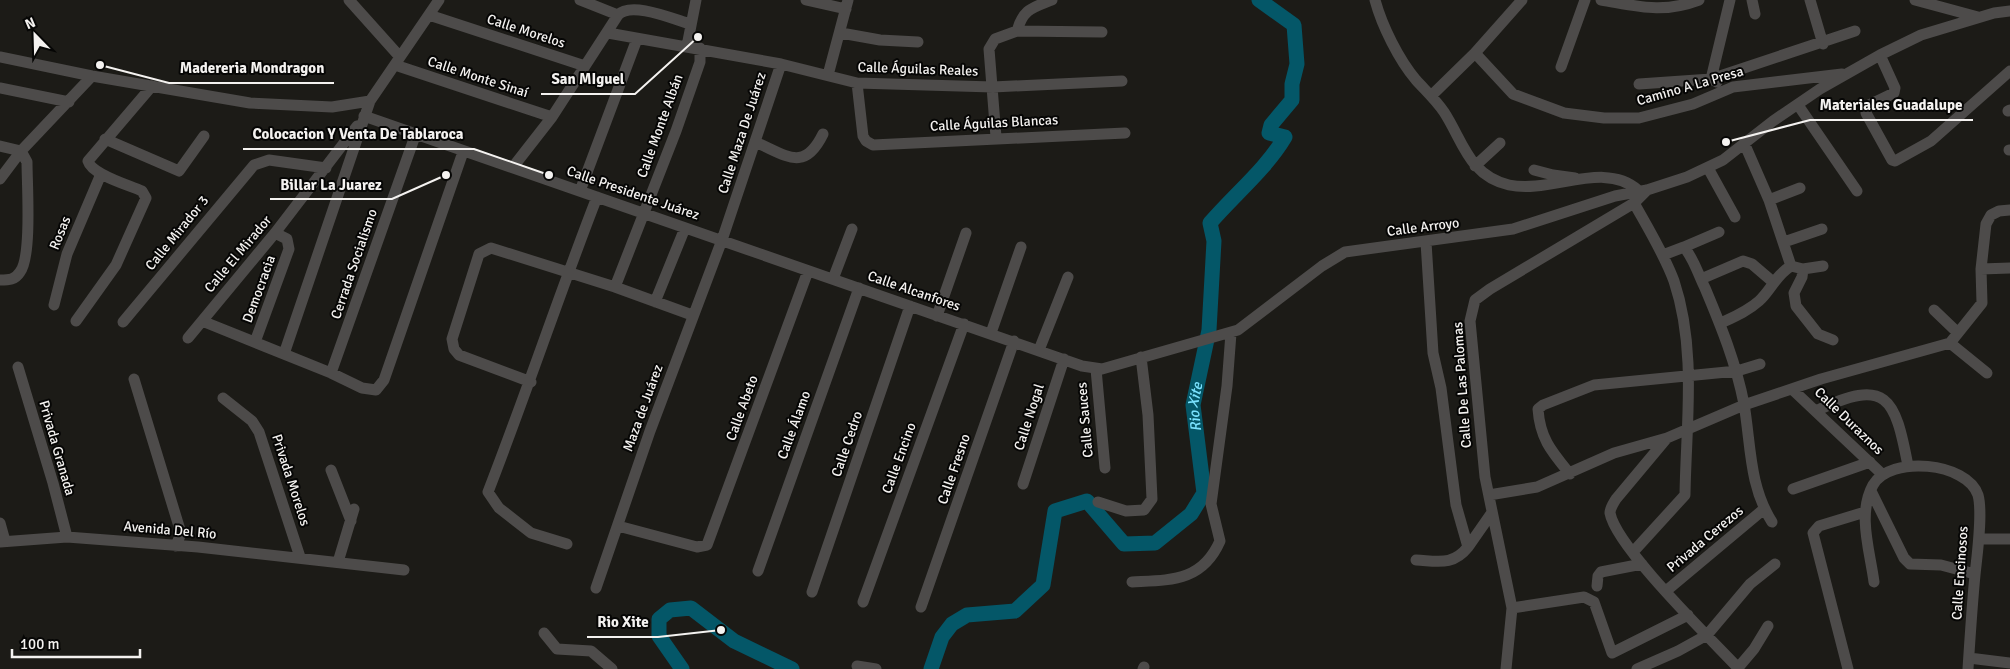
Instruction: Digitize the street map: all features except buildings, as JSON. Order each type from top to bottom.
[{"type":"street","points":[[349,0],[397,61]]},
{"type":"street","points":[[284,354],[370,101],[439,0]]},
{"type":"street","points":[[580,0],[618,15]]},
{"type":"street","points":[[687,46],[696,0]]},
{"type":"street","points":[[806,0],[847,5],[841,33],[828,75]]},
{"type":"street","points":[[1017,32],[1020,18],[1025,13],[1052,0]]},
{"type":"street","points":[[1375,0],[1401,60],[1444,112],[1468,158],[1475,166],[1500,181],[1516,186],[1552,186],[1582,178]]},
{"type":"street","points":[[1561,67],[1585,0]]},
{"type":"street","points":[[1601,0],[1678,7],[1699,0]]},
{"type":"street","points":[[1711,80],[1730,0]]},
{"type":"street","points":[[1752,0],[1755,14]]},
{"type":"street","points":[[1810,0],[1823,44]]},
{"type":"street","points":[[1915,0],[1978,17]]},
{"type":"street","points":[[1432,96],[1474,53],[1515,3]]},
{"type":"street","points":[[513,167],[552,117],[608,34],[618,15],[623,11],[637,9],[690,24]]},
{"type":"street","name":"Calle Arroyo","points":[[1096,369],[1226,335],[1341,254],[1485,234],[1529,225],[1708,168],[1745,145],[1773,121],[1844,74],[1880,55],[1921,35],[1978,17],[2010,11]]},
{"type":"street","name":"Calle Morelos","points":[[429,15],[585,66]]},
{"type":"street","points":[[1639,84],[1711,80],[1823,44],[1855,31]]},
{"type":"street","points":[[996,137],[990,44],[1004,34],[1017,32],[1102,32]]},
{"type":"street","points":[[841,33],[880,40],[918,42]]},
{"type":"street","name":"Calle Águilas Reales","points":[[608,34],[700,48],[781,64],[857,83],[993,87],[1122,81]]},
{"type":"street","points":[[580,191],[637,39]]},
{"type":"street","name":"Calle Monte Albán","points":[[615,287],[700,62],[700,48]]},
{"type":"street","name":"Camino A La Presa","points":[[1474,53],[1513,94],[1564,113],[1604,118],[1639,118],[1693,104],[1732,87],[1844,74]]},
{"type":"street","points":[[1880,55],[1895,88],[1894,93],[1867,106],[1866,113],[1892,160],[1899,160],[1932,141],[2010,71]]},
{"type":"street","points":[[1,58],[92,76],[250,103],[332,107],[370,101]]},
{"type":"street","name":"Calle Monte Sinaí","points":[[397,61],[552,117]]},
{"type":"street","name":"Calle Maza De Juárez","points":[[722,240],[781,64]]},
{"type":"street","points":[[0,179],[22,151],[92,76]]},
{"type":"street","points":[[1711,80],[1732,87]]},
{"type":"street","name":"Calle Águilas Blancas","points":[[857,83],[863,136],[866,142],[873,145],[996,137],[1125,133]]},
{"type":"street","points":[[76,321],[116,265],[146,198],[142,190],[101,174],[90,166],[88,161],[104,139],[152,86]]},
{"type":"street","points":[[0,88],[69,102]]},
{"type":"street","points":[[1798,105],[1857,191]]},
{"type":"street","name":"Calle Presidente Juárez","points":[[364,116],[414,136],[513,167],[643,214],[722,240]]},
{"type":"street","name":"Calle El Mirador","points":[[188,338],[275,233],[364,116]]},
{"type":"street","points":[[755,142],[791,156],[803,158],[812,153],[823,134]]},
{"type":"street","points":[[104,139],[179,171],[204,136]]},
{"type":"street","name":"Cerrada Socialismo","points":[[331,373],[414,136]]},
{"type":"street","points":[[1475,166],[1500,143]]},
{"type":"street","points":[[1745,145],[1769,200],[1784,242],[1802,277],[1794,293],[1796,306],[1818,334],[1833,340]]},
{"type":"street","points":[[0,146],[22,151]]},
{"type":"street","points":[[0,280],[9,280],[16,277],[26,260],[27,162],[22,151]]},
{"type":"street","points":[[202,321],[331,373],[362,388],[376,390],[384,380],[463,152]]},
{"type":"street","name":"Calle Mirador 3","points":[[124,322],[254,165],[269,160],[326,168]]},
{"type":"street","points":[[1708,168],[1735,217]]},
{"type":"street","points":[[1534,170],[1553,175],[1582,178],[1604,177],[1622,180],[1642,190]]},
{"type":"street","name":"Rosas","points":[[54,306],[67,254],[101,174]]},
{"type":"street","points":[[1769,200],[1800,188]]},
{"type":"street","name":"Calle De Las Palomas","points":[[1506,669],[1512,608],[1507,572],[1491,514],[1485,477],[1470,321],[1475,300],[1490,289],[1634,203],[1642,190]]},
{"type":"street","points":[[567,544],[532,533],[499,508],[488,492],[531,382],[568,273],[597,197]]},
{"type":"street","points":[[1633,552],[1685,495],[1689,374],[1687,341],[1681,306],[1663,256],[1634,203]]},
{"type":"street","points":[[1489,495],[1537,487],[1614,453],[1686,431],[1744,405],[1821,379],[1950,343],[1982,303],[1981,269],[1986,224],[1990,215],[1999,211],[2010,210]]},
{"type":"street","points":[[655,302],[685,228]]},
{"type":"street","points":[[833,279],[852,229]]},
{"type":"street","points":[[1784,242],[1822,229]]},
{"type":"street","points":[[1663,256],[1719,232]]},
{"type":"street","name":"Democracia","points":[[255,342],[289,245],[287,239],[275,233]]},
{"type":"street","points":[[938,316],[966,233]]},
{"type":"street","name":"Calle Alcanfores","points":[[722,240],[1096,369]]},
{"type":"street","name":"Maza de Juárez","points":[[596,588],[692,316],[722,240]]},
{"type":"street","points":[[1426,242],[1433,353],[1443,396],[1456,505],[1468,547]]},
{"type":"street","points":[[991,333],[1021,247]]},
{"type":"street","points":[[1684,247],[1692,257],[1721,323],[1744,405],[1754,480],[1764,509],[1772,522]]},
{"type":"street","points":[[531,382],[459,355],[454,349],[452,339],[479,254],[491,248],[615,287],[692,316]]},
{"type":"street","points":[[1701,279],[1743,261],[1752,264],[1773,282]]},
{"type":"street","points":[[1721,323],[1749,309],[1760,300],[1782,272],[1797,267],[1823,266]]},
{"type":"street","points":[[1981,269],[2010,268]]},
{"type":"street","name":"Calle Abeto","points":[[618,526],[698,547],[707,545],[808,271]]},
{"type":"street","points":[[1039,350],[1068,277]]},
{"type":"street","name":"Calle Álamo","points":[[758,571],[859,288]]},
{"type":"street","name":"Calle Cedro","points":[[812,592],[910,306]]},
{"type":"street","points":[[1934,310],[1958,333]]},
{"type":"street","name":"Calle Encino","points":[[863,602],[964,324]]},
{"type":"street","points":[[1132,582],[1183,577],[1205,563],[1220,541],[1211,504],[1226,386],[1226,335]]},
{"type":"street","name":"Calle Fresno","points":[[921,606],[1014,341]]},
{"type":"street","points":[[1950,343],[1987,373]]},
{"type":"street","points":[[1098,502],[1126,511],[1140,511],[1148,507],[1152,499],[1150,433],[1142,357]]},
{"type":"street","name":"Calle Nogal","points":[[1022,484],[1064,359]]},
{"type":"street","points":[[1570,474],[1548,447],[1539,422],[1538,409],[1543,405],[1594,386],[1689,374],[1736,371],[1760,364]]},
{"type":"street","name":"Privada Granada","points":[[18,367],[53,483],[67,537]]},
{"type":"street","name":"Calle Sauces","points":[[1096,369],[1105,468]]},
{"type":"street","points":[[134,379],[181,533],[176,546]]},
{"type":"street","name":"Calle Duraznos","points":[[1793,390],[1883,475]]},
{"type":"street","points":[[1816,411],[1847,398],[1867,393],[1884,398],[1891,406],[1904,443],[1908,466]]},
{"type":"street","name":"Privada Morelos","points":[[223,398],[252,421],[259,432],[300,558]]},
{"type":"street","points":[[1667,438],[1611,506],[1612,519],[1642,564],[1738,669],[1768,626]]},
{"type":"street","points":[[1793,489],[1870,462]]},
{"type":"street","name":"Calle Encinosos","points":[[1883,475],[1908,466],[1931,466],[1952,473],[1970,483],[1978,496],[1980,538],[1975,574],[1968,664]]},
{"type":"street","points":[[331,470],[351,521]]},
{"type":"street","points":[[1874,582],[1865,512],[1871,491],[1877,480],[1883,475]]},
{"type":"street","points":[[1871,491],[1904,558],[1910,564],[1941,565],[1975,574]]},
{"type":"street","points":[[338,562],[354,509]]},
{"type":"street","name":"Privada Cerezos","points":[[1666,591],[1764,509]]},
{"type":"street","points":[[1848,669],[1813,536],[1814,531],[1819,526],[1865,512]]},
{"type":"street","points":[[1416,560],[1452,560],[1460,557],[1491,514]]},
{"type":"street","points":[[0,523],[3,542]]},
{"type":"street","name":"Avenida Del Río","points":[[3,542],[67,537],[300,558],[404,570]]},
{"type":"street","points":[[1980,538],[2010,539]]},
{"type":"street","points":[[1596,586],[1601,572],[1642,564]]},
{"type":"street","points":[[1637,669],[1651,666],[1707,635],[1750,584],[1775,564]]},
{"type":"street","points":[[1512,608],[1584,597],[1590,598],[1594,602],[1612,653],[1688,615]]},
{"type":"street","points":[[544,633],[557,649],[591,651],[612,669]]},
{"type":"street","points":[[1968,664],[2010,663]]},
{"type":"street","points":[[857,666],[876,669]]},
{"type":"waterway","name":"Rio Xite","points":[[931,669],[942,637],[952,624],[967,615],[1015,611],[1043,585],[1055,511],[1087,501],[1124,544],[1155,543],[1191,514],[1204,493],[1193,405],[1209,330],[1214,241],[1210,223],[1260,171],[1285,137],[1269,133],[1271,125],[1292,100],[1292,84],[1297,64],[1294,25],[1259,0]]},
{"type":"waterway","name":"Rio Xite","points":[[682,669],[659,636],[659,619],[670,610],[691,608],[734,641],[792,669]]},
{"type":"place","name":"San MIguel","points":[[698,37]]},
{"type":"place","name":"Madereria Mondragon","points":[[100,65]]},
{"type":"place","name":"Materiales Guadalupe","points":[[1726,142]]},
{"type":"place","name":"Billar La Juarez","points":[[446,175]]},
{"type":"place","name":"Colocacion Y Venta De Tablaroca","points":[[549,175]]},
{"type":"place","name":"Rio Xite","points":[[721,630]]}]
